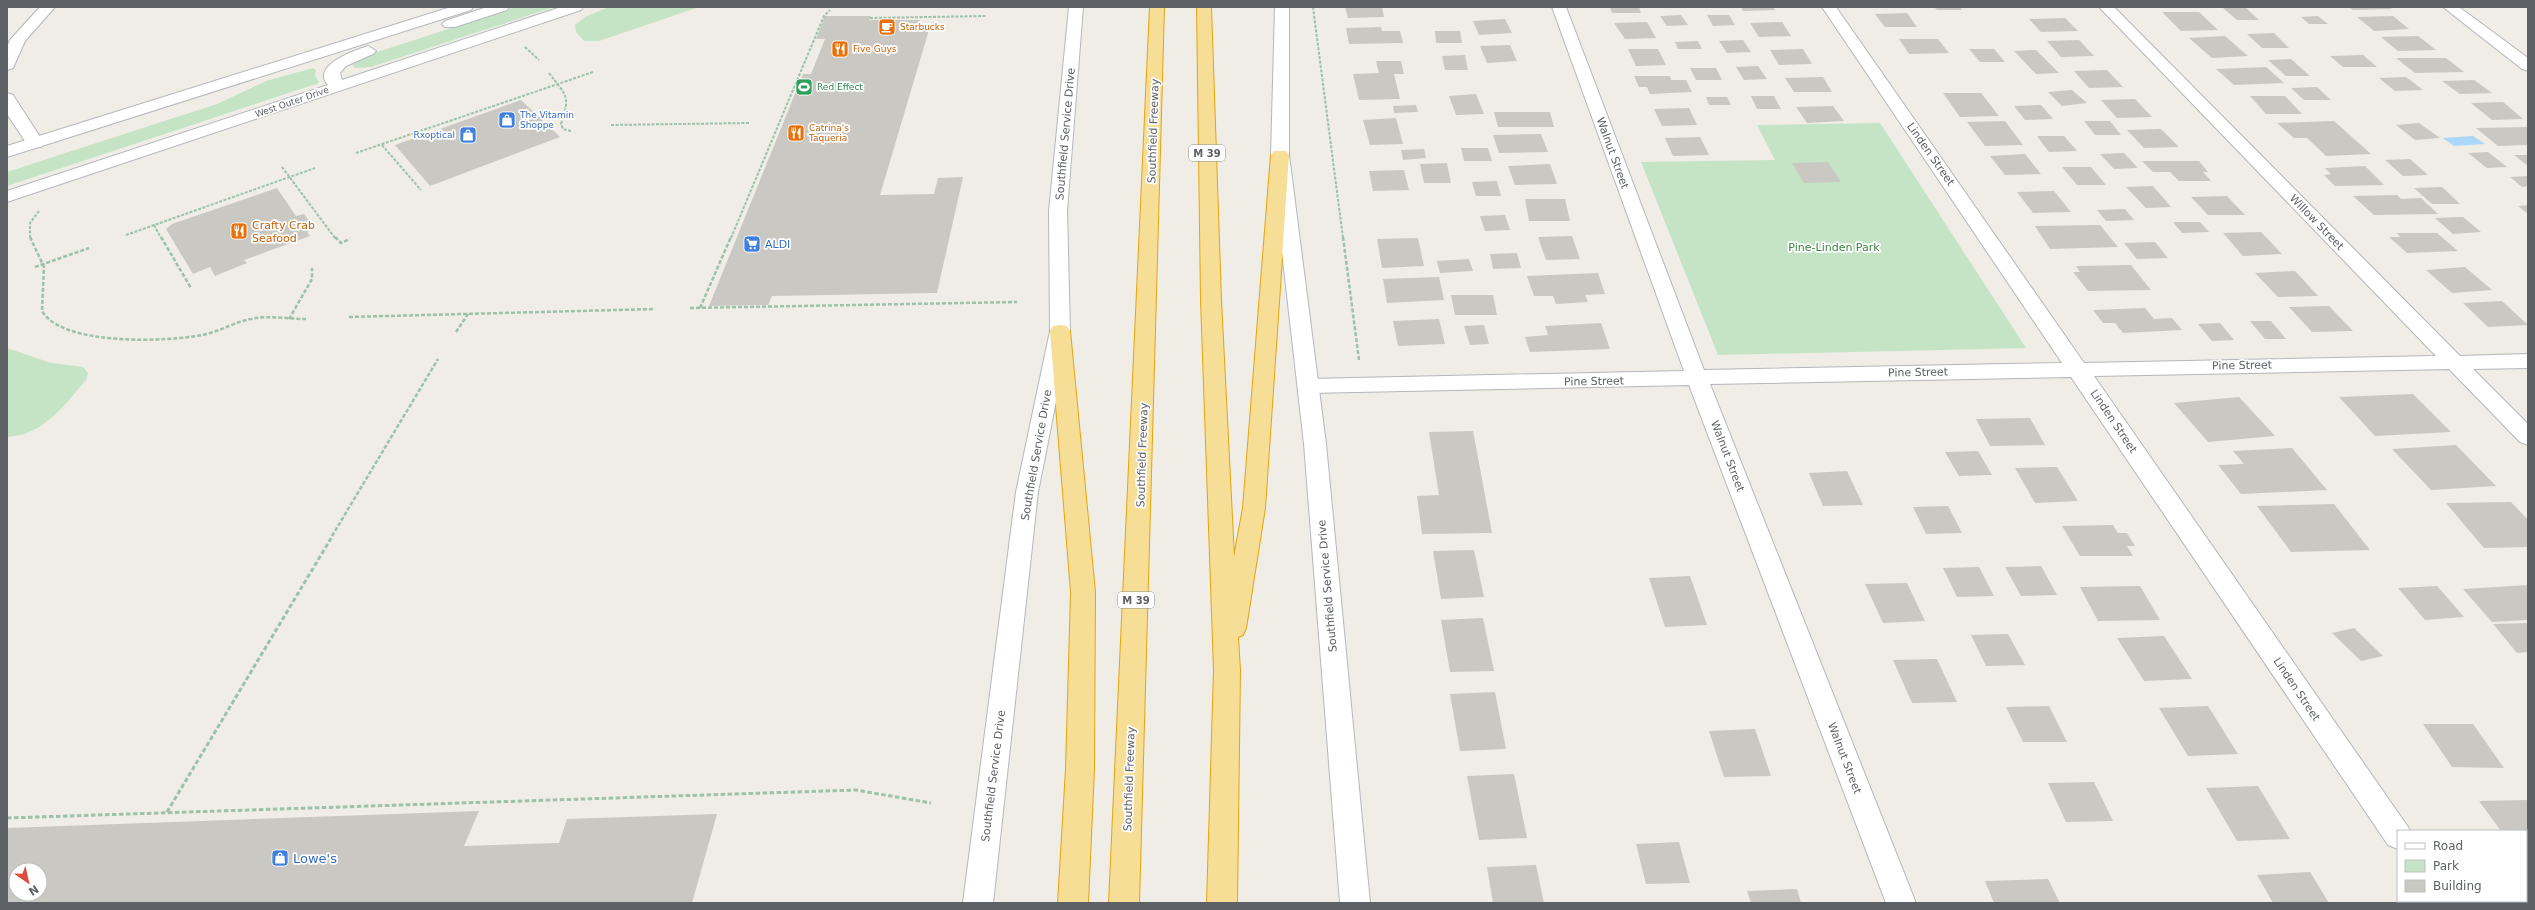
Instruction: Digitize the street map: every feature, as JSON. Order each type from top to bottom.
[{"type":"highway","name":"Southfield Freeway","points":[[1124,903],[1157,7]]},
{"type":"highway","name":"M 39","points":[[1204,7],[1211,300],[1227,670],[1222,903]]},
{"type":"highway","points":[[1227,670],[1254,508],[1280,155]]},
{"type":"highway","points":[[1060,331],[1082,592],[1080,769],[1073,903]]},
{"type":"street","points":[[7,65],[18,40],[30,24],[48,7]]},
{"type":"street","points":[[7,152],[466,7]]},
{"type":"street","points":[[339,86],[332,80],[332,72],[340,63],[358,54],[502,7]]},
{"type":"street","name":"West Outer Drive","points":[[7,197],[576,7]]},
{"type":"street","name":"Southfield Service Drive","points":[[978,903],[1027,492],[1060,331],[1058,211],[1076,7]]},
{"type":"street","name":"Southfield Service Drive","points":[[1282,7],[1280,155],[1308,386],[1355,903]]},
{"type":"street","name":"Walnut Street","points":[[1559,7],[1698,377],[1901,903]]},
{"type":"street","name":"Linden Street","points":[[1829,7],[2079,369],[2397,835]]},
{"type":"street","name":"Willow Street","points":[[2106,7],[2528,437]]},
{"type":"street","points":[[2450,7],[2528,66]]},
{"type":"street","points":[[7,27],[30,24]]},
{"type":"street","points":[[7,167],[205,103],[250,75]]},
{"type":"street","points":[[7,98],[11,108],[35,143]]},
{"type":"street","name":"Pine Street","points":[[1308,386],[1664,380],[1698,377],[2528,360]]},
{"type":"path","points":[[1313,7],[1360,366]]},
{"type":"path","points":[[700,308],[781,122],[824,16],[830,10]]},
{"type":"path","points":[[870,18],[987,16]]},
{"type":"path","points":[[522,44],[539,60]]},
{"type":"path","points":[[356,153],[557,83],[593,72]]},
{"type":"path","points":[[549,73],[566,96],[568,104],[561,124],[563,129],[571,130]]},
{"type":"path","points":[[612,125],[749,123]]},
{"type":"path","points":[[382,145],[421,190]]},
{"type":"path","points":[[282,167],[338,241],[341,243],[350,239]]},
{"type":"path","points":[[126,235],[315,168]]},
{"type":"path","points":[[43,209],[34,216],[29,224],[28,237],[44,264],[41,304],[44,316],[52,323],[65,329],[94,337],[197,336],[252,319],[306,319]]},
{"type":"path","points":[[154,225],[191,288]]},
{"type":"path","points":[[35,267],[89,248]]},
{"type":"path","points":[[289,319],[312,279],[312,268]]},
{"type":"path","points":[[690,308],[1016,302]]},
{"type":"path","points":[[349,317],[655,309]]},
{"type":"path","points":[[456,332],[468,313]]},
{"type":"path","points":[[167,812],[438,359]]},
{"type":"path","points":[[7,818],[856,790],[931,803]]},
{"type":"green space","points":[[516,7],[554,7],[371,67],[355,68],[352,65],[362,57]]},
{"type":"green space","points":[[609,7],[699,7],[599,41],[584,41],[576,32],[575,25],[587,16]]},
{"type":"green space","points":[[313,68],[316,70],[315,75],[319,83],[7,186],[7,172],[217,104],[266,81]]},
{"type":"green space","name":"Pine-Linden Park","points":[[1880,123],[2026,348],[1718,355],[1641,162],[1775,160],[1757,125]]},
{"type":"green space","points":[[7,348],[51,363],[83,367],[88,373],[86,380],[61,408],[42,425],[32,431],[7,437]]},
{"type":"water","points":[[2473,136],[2485,144],[2454,146],[2443,138]]},
{"type":"building","points":[[1345,7],[1382,7],[1384,17],[1348,18]]},
{"type":"building","points":[[1610,7],[1639,7],[1641,13],[1612,13]]},
{"type":"building","points":[[1741,7],[1773,7],[1775,10],[1743,11]]},
{"type":"building","points":[[1934,7],[1960,7],[1962,10],[1937,10]]},
{"type":"building","points":[[2245,7],[2259,20],[2237,20],[2223,8]]},
{"type":"building","points":[[2349,7],[2389,7],[2392,9],[2353,10]]},
{"type":"building","points":[[2162,12],[2199,12],[2218,30],[2181,31]]},
{"type":"building","points":[[1907,13],[1917,27],[1885,27],[1875,14]]},
{"type":"building","points":[[1681,15],[1688,25],[1667,26],[1660,16]]},
{"type":"building","points":[[1707,15],[1729,15],[1735,25],[1713,26]]},
{"type":"building","points":[[825,16],[871,16],[869,20],[920,20],[917,30],[929,30],[880,195],[934,194],[938,178],[963,177],[937,293],[772,296],[768,305],[709,306],[803,74],[811,74],[825,39],[816,39]]},
{"type":"building","points":[[2318,16],[2328,24],[2309,24],[2301,17]]},
{"type":"building","points":[[2393,16],[2409,29],[2374,31],[2357,17]]},
{"type":"building","points":[[2065,18],[2078,31],[2041,32],[2029,19]]},
{"type":"building","points":[[1505,19],[1512,33],[1479,35],[1473,21]]},
{"type":"building","points":[[1647,22],[1656,38],[1625,39],[1614,23]]},
{"type":"building","points":[[1782,22],[1791,36],[1759,37],[1750,23]]},
{"type":"building","points":[[1381,27],[1382,31],[1400,31],[1403,43],[1349,44],[1346,28]]},
{"type":"building","points":[[1435,31],[1460,31],[1462,43],[1436,43]]},
{"type":"building","points":[[2274,33],[2289,48],[2262,48],[2247,34]]},
{"type":"building","points":[[2225,36],[2248,56],[2212,58],[2189,38]]},
{"type":"building","points":[[2418,36],[2436,50],[2398,51],[2381,37]]},
{"type":"building","points":[[1899,39],[1938,39],[1949,53],[1909,54]]},
{"type":"building","points":[[1743,40],[1751,52],[1727,53],[1719,41]]},
{"type":"building","points":[[2079,40],[2094,56],[2061,57],[2047,41]]},
{"type":"building","points":[[1698,41],[1702,49],[1678,49],[1675,42]]},
{"type":"building","points":[[1510,45],[1517,61],[1487,63],[1480,46]]},
{"type":"building","points":[[1628,49],[1658,49],[1666,65],[1636,66]]},
{"type":"building","points":[[1803,49],[1812,64],[1779,65],[1770,50]]},
{"type":"building","points":[[1969,49],[1994,49],[2005,62],[1980,62]]},
{"type":"building","points":[[2036,50],[2059,73],[2036,74],[2014,51]]},
{"type":"building","points":[[1465,55],[1468,70],[1445,70],[1442,56]]},
{"type":"building","points":[[2363,55],[2377,67],[2343,67],[2330,56]]},
{"type":"building","points":[[2396,58],[2446,58],[2464,72],[2415,73]]},
{"type":"building","points":[[2291,59],[2310,76],[2286,76],[2268,60]]},
{"type":"building","points":[[1376,61],[1401,61],[1404,74],[1394,74],[1400,99],[1359,100],[1353,74],[1379,73]]},
{"type":"building","points":[[1758,66],[1767,79],[1744,80],[1736,67]]},
{"type":"building","points":[[2266,67],[2284,83],[2234,85],[2216,69]]},
{"type":"building","points":[[1690,68],[1716,68],[1722,80],[1696,80]]},
{"type":"building","points":[[2107,70],[2123,87],[2089,88],[2074,71]]},
{"type":"building","points":[[1634,76],[1670,76],[1671,80],[1686,80],[1692,92],[1650,94],[1647,87],[1639,87]]},
{"type":"building","points":[[1823,77],[1832,92],[1794,92],[1785,78]]},
{"type":"building","points":[[2406,77],[2423,90],[2395,91],[2379,78]]},
{"type":"building","points":[[2474,80],[2492,93],[2460,94],[2442,81]]},
{"type":"building","points":[[2317,87],[2331,100],[2304,100],[2291,88]]},
{"type":"building","points":[[2072,90],[2087,103],[2062,106],[2048,92]]},
{"type":"building","points":[[1943,93],[1981,93],[1999,116],[1960,117]]},
{"type":"building","points":[[1476,94],[1484,114],[1456,115],[1449,96]]},
{"type":"building","points":[[1751,96],[1774,96],[1781,109],[1757,109]]},
{"type":"building","points":[[2250,96],[2285,96],[2302,114],[2266,114]]},
{"type":"building","points":[[1706,97],[1727,97],[1731,105],[1709,105]]},
{"type":"building","points":[[2135,99],[2152,117],[2117,118],[2101,100]]},
{"type":"building","points":[[521,100],[560,137],[430,186],[395,145]]},
{"type":"building","points":[[2503,102],[2523,119],[2492,120],[2471,103]]},
{"type":"building","points":[[1416,105],[1418,112],[1394,113],[1393,106]]},
{"type":"building","points":[[2041,105],[2053,119],[2025,120],[2014,106]]},
{"type":"building","points":[[1833,106],[1844,121],[1807,123],[1796,107]]},
{"type":"building","points":[[1689,108],[1697,125],[1662,126],[1654,109]]},
{"type":"building","points":[[1494,112],[1550,112],[1554,127],[1498,127]]},
{"type":"building","points":[[1396,118],[1403,144],[1370,145],[1363,120]]},
{"type":"building","points":[[2005,121],[2023,145],[1985,146],[1967,122]]},
{"type":"building","points":[[2084,121],[2110,121],[2121,135],[2095,135]]},
{"type":"building","points":[[2334,121],[2371,154],[2326,156],[2307,138],[2294,138],[2277,123]]},
{"type":"building","points":[[2419,123],[2440,138],[2415,140],[2396,125]]},
{"type":"building","points":[[2528,127],[2528,145],[2498,146],[2476,128]]},
{"type":"building","points":[[2161,129],[2179,147],[2144,148],[2127,130]]},
{"type":"building","points":[[1541,134],[1548,152],[1499,153],[1493,135]]},
{"type":"building","points":[[2037,136],[2064,136],[2077,151],[2049,152]]},
{"type":"building","points":[[1700,137],[1709,155],[1673,156],[1665,138]]},
{"type":"building","points":[[1461,148],[1488,148],[1492,161],[1464,161]]},
{"type":"building","points":[[1424,149],[1426,158],[1403,160],[1401,150]]},
{"type":"building","points":[[2488,152],[2507,167],[2487,168],[2468,153]]},
{"type":"building","points":[[2124,153],[2138,168],[2114,169],[2100,154]]},
{"type":"building","points":[[2025,154],[2041,174],[2005,175],[1990,156]]},
{"type":"building","points":[[2514,155],[2528,155],[2528,166]]},
{"type":"building","points":[[2410,159],[2428,175],[2403,176],[2385,160]]},
{"type":"building","points":[[2142,161],[2199,161],[2208,172],[2203,172],[2211,181],[2179,181],[2170,172],[2153,172]]},
{"type":"building","points":[[1828,162],[1841,182],[1804,183],[1792,163]]},
{"type":"building","points":[[1447,163],[1451,183],[1424,183],[1420,164]]},
{"type":"building","points":[[1550,164],[1557,184],[1515,185],[1508,166]]},
{"type":"building","points":[[2365,166],[2384,185],[2335,186],[2324,175],[2331,174],[2325,168]]},
{"type":"building","points":[[2062,167],[2091,167],[2106,185],[2077,185]]},
{"type":"building","points":[[1404,170],[1409,190],[1373,191],[1369,171]]},
{"type":"building","points":[[2528,176],[2528,186],[2522,187],[2510,177]]},
{"type":"building","points":[[1497,181],[1501,196],[1476,196],[1472,182]]},
{"type":"building","points":[[2153,186],[2171,207],[2146,208],[2126,187]]},
{"type":"building","points":[[2442,187],[2460,204],[2432,204],[2414,188]]},
{"type":"building","name":"Crafty Crab Seafood","points":[[277,188],[296,216],[304,214],[315,229],[307,232],[310,236],[244,260],[247,263],[215,276],[210,267],[193,274],[166,229],[172,224]]},
{"type":"building","points":[[2054,191],[2071,212],[2033,213],[2017,192]]},
{"type":"building","points":[[2397,195],[2401,199],[2421,198],[2438,214],[2374,215],[2353,196]]},
{"type":"building","points":[[2227,196],[2245,215],[2208,215],[2191,197]]},
{"type":"building","points":[[1525,199],[1565,199],[1570,221],[1529,221]]},
{"type":"building","points":[[2528,205],[2528,214],[2518,206]]},
{"type":"building","points":[[2125,209],[2134,220],[2106,221],[2097,210]]},
{"type":"building","points":[[1505,215],[1510,230],[1485,231],[1480,216]]},
{"type":"building","points":[[2463,217],[2481,232],[2453,234],[2435,218]]},
{"type":"building","points":[[2173,222],[2200,222],[2209,232],[2182,233]]},
{"type":"building","points":[[2100,225],[2118,247],[2050,249],[2035,226]]},
{"type":"building","points":[[2261,232],[2282,254],[2243,256],[2223,233]]},
{"type":"building","points":[[2397,233],[2437,233],[2458,251],[2407,253],[2389,237],[2400,237]]},
{"type":"building","points":[[1572,236],[1580,259],[1546,260],[1538,237]]},
{"type":"building","points":[[1418,238],[1424,266],[1382,268],[1377,239]]},
{"type":"building","points":[[2155,242],[2168,258],[2137,259],[2124,243]]},
{"type":"building","points":[[1517,253],[1521,268],[1493,269],[1490,254]]},
{"type":"building","points":[[1469,259],[1473,271],[1440,273],[1437,261]]},
{"type":"building","points":[[2131,265],[2151,290],[2088,291],[2073,272],[2080,272],[2076,266]]},
{"type":"building","points":[[2465,267],[2492,290],[2452,293],[2426,270]]},
{"type":"building","points":[[2295,271],[2318,296],[2278,297],[2255,273]]},
{"type":"building","points":[[1598,273],[1605,294],[1585,295],[1588,302],[1556,304],[1553,296],[1534,296],[1527,276]]},
{"type":"building","points":[[1439,277],[1444,300],[1387,303],[1383,279]]},
{"type":"building","points":[[1451,295],[1493,295],[1497,315],[1455,315]]},
{"type":"building","points":[[2502,301],[2528,325],[2488,327],[2463,303]]},
{"type":"building","points":[[2329,306],[2353,331],[2312,332],[2289,307]]},
{"type":"building","points":[[2145,308],[2154,319],[2172,318],[2182,330],[2123,333],[2115,323],[2103,323],[2093,310]]},
{"type":"building","points":[[1439,319],[1445,344],[1398,346],[1393,321]]},
{"type":"building","points":[[2250,321],[2271,321],[2286,339],[2265,339]]},
{"type":"building","points":[[1601,323],[1610,349],[1530,352],[1525,337],[1548,335],[1545,326]]},
{"type":"building","points":[[2220,323],[2234,340],[2212,341],[2198,324]]},
{"type":"building","points":[[1484,325],[1489,344],[1470,345],[1464,326]]},
{"type":"building","points":[[2413,394],[2451,432],[2375,436],[2339,397]]},
{"type":"building","points":[[2239,397],[2275,436],[2208,442],[2174,403]]},
{"type":"building","points":[[2030,418],[2045,445],[1990,446],[1976,419]]},
{"type":"building","points":[[1473,431],[1492,533],[1422,534],[1417,496],[1439,495],[1429,432]]},
{"type":"building","points":[[2456,445],[2496,486],[2431,490],[2392,449]]},
{"type":"building","points":[[2292,448],[2327,490],[2241,494],[2218,465],[2244,464],[2233,451]]},
{"type":"building","points":[[1978,451],[1992,475],[1959,476],[1945,452]]},
{"type":"building","points":[[2057,467],[2078,501],[2035,503],[2015,468]]},
{"type":"building","points":[[1847,471],[1863,505],[1823,506],[1809,473]]},
{"type":"building","points":[[2511,502],[2528,520],[2528,547],[2484,548],[2446,503]]},
{"type":"building","points":[[2334,504],[2370,550],[2291,552],[2257,506]]},
{"type":"building","points":[[1948,506],[1962,533],[1926,534],[1913,507]]},
{"type":"building","points":[[2113,525],[2118,533],[2127,533],[2135,546],[2127,546],[2133,556],[2080,556],[2062,526]]},
{"type":"building","points":[[1474,550],[1484,597],[1441,599],[1433,551]]},
{"type":"building","points":[[2041,566],[2057,595],[2021,596],[2005,567]]},
{"type":"building","points":[[1979,567],[1994,596],[1957,597],[1943,568]]},
{"type":"building","points":[[1690,576],[1707,625],[1665,627],[1649,578]]},
{"type":"building","points":[[1907,583],[1925,621],[1883,623],[1865,584]]},
{"type":"building","points":[[2528,585],[2528,620],[2492,622],[2463,589]]},
{"type":"building","points":[[2140,586],[2160,620],[2098,621],[2080,587]]},
{"type":"building","points":[[2437,586],[2464,617],[2425,620],[2398,588]]},
{"type":"building","points":[[1483,618],[1494,671],[1450,672],[1441,620]]},
{"type":"building","points":[[2528,623],[2528,652],[2517,653],[2493,624]]},
{"type":"building","points":[[2354,628],[2383,656],[2361,661],[2332,633]]},
{"type":"building","points":[[2008,634],[2025,665],[1986,666],[1971,635]]},
{"type":"building","points":[[2164,636],[2192,679],[2144,681],[2117,638]]},
{"type":"building","points":[[1937,659],[1957,702],[1912,703],[1893,660]]},
{"type":"building","points":[[1495,692],[1506,749],[1460,751],[1450,694]]},
{"type":"building","points":[[2049,706],[2067,742],[2023,742],[2006,707]]},
{"type":"building","points":[[2208,706],[2238,754],[2188,756],[2159,708]]},
{"type":"building","points":[[2423,724],[2473,724],[2504,768],[2452,767]]},
{"type":"building","points":[[1755,729],[1771,776],[1724,777],[1709,731]]},
{"type":"building","points":[[1514,774],[1527,838],[1479,840],[1467,776]]},
{"type":"building","points":[[2094,782],[2113,821],[2066,822],[2048,783]]},
{"type":"building","points":[[2258,786],[2290,839],[2237,841],[2206,788]]},
{"type":"building","points":[[2528,800],[2528,847],[2527,830],[2500,830],[2479,801]]},
{"type":"building","name":"Lowe's","points":[[479,811],[464,846],[559,843],[567,819],[717,814],[692,903],[7,903],[7,828]]},
{"type":"building","points":[[1679,842],[1690,883],[1646,884],[1636,844]]},
{"type":"building","points":[[1536,865],[1544,903],[1493,903],[1487,867]]},
{"type":"building","points":[[2310,872],[2329,903],[2273,903],[2257,875]]},
{"type":"building","points":[[2048,879],[2060,903],[1994,903],[1985,881]]},
{"type":"building","points":[[1797,889],[1801,903],[1751,903],[1747,891]]},
{"type":"place","name":"Starbucks","points":[[887,27]]},
{"type":"place","name":"Five Guys","points":[[840,49]]},
{"type":"place","name":"Red Effect","points":[[804,87]]},
{"type":"place","name":"The Vitamin Shoppe","points":[[507,120]]},
{"type":"place","name":"Catrina's Taqueria","points":[[796,133]]},
{"type":"place","name":"Rxoptical","points":[[468,135]]},
{"type":"place","name":"Crafty Crab Seafood","points":[[239,231]]},
{"type":"place","name":"ALDI","points":[[752,244]]},
{"type":"place","name":"Lowe's","points":[[280,858]]}]
